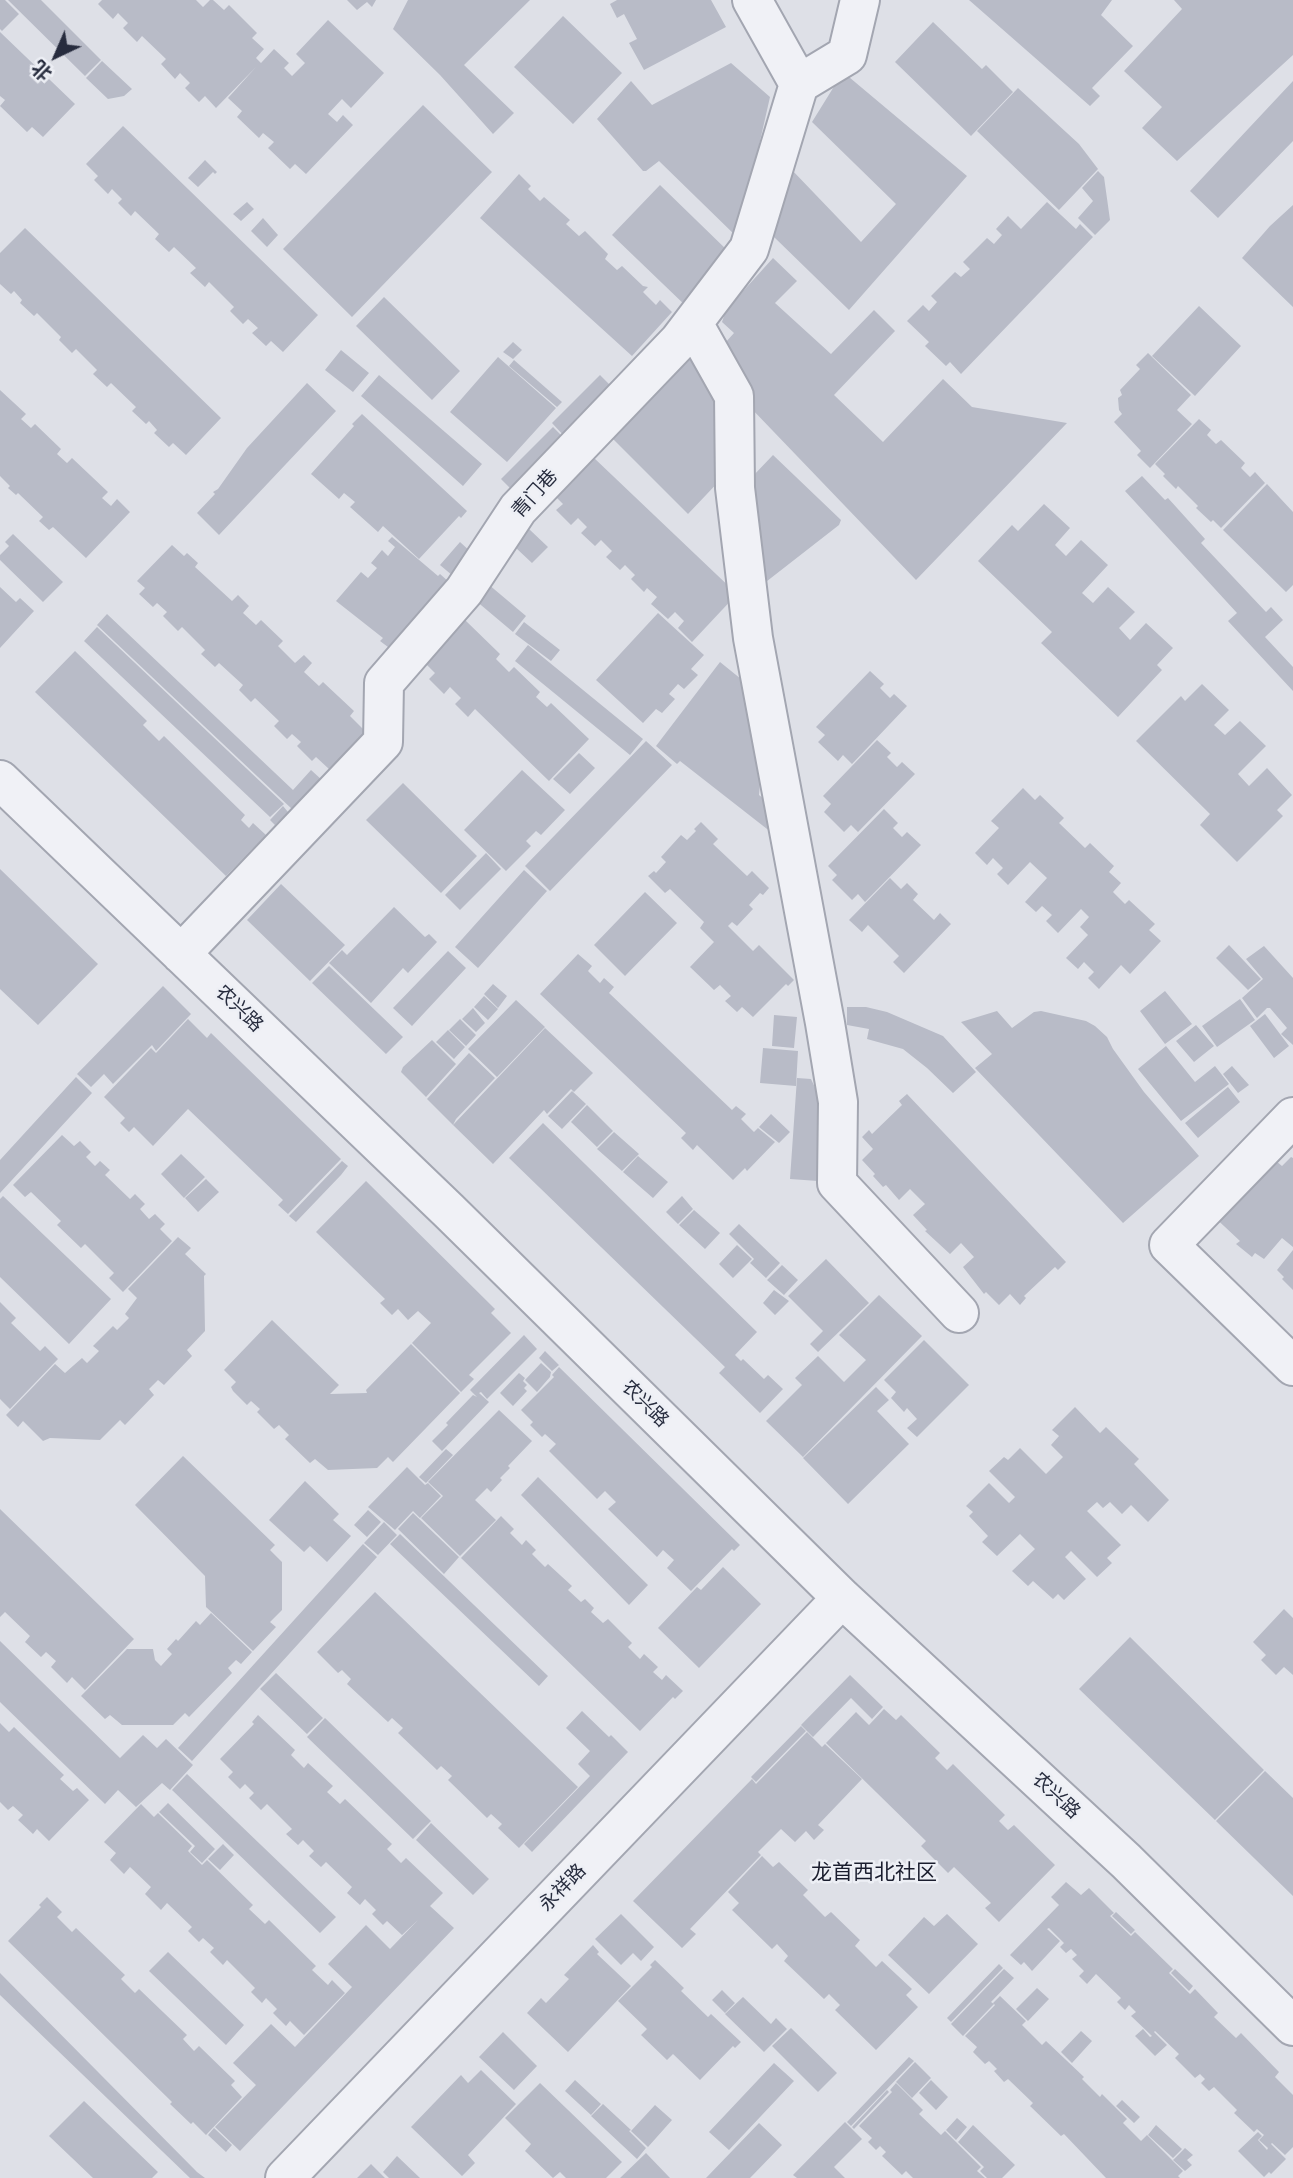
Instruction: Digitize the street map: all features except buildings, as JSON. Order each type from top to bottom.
[{"type":"street","points":[[752,0],[799,84],[847,55],[860,0]]},
{"type":"street","name":"青门巷","points":[[181,954],[383,742],[384,683],[464,591],[518,509],[680,341],[749,250],[799,84]]},
{"type":"street","points":[[693,323],[734,396],[735,488],[753,638],[834,1076],[838,1102],[837,1183],[959,1313]]},
{"type":"street","name":"农兴路","points":[[0,780],[449,1211],[842,1598],[1126,1861],[1293,2026]]},
{"type":"street","points":[[1293,1117],[1169,1245],[1293,1366]]},
{"type":"street","name":"永祥路","points":[[285,2178],[842,1598]]},
{"type":"district","name":"龙首西北社区","points":[[874,1873]]}]
